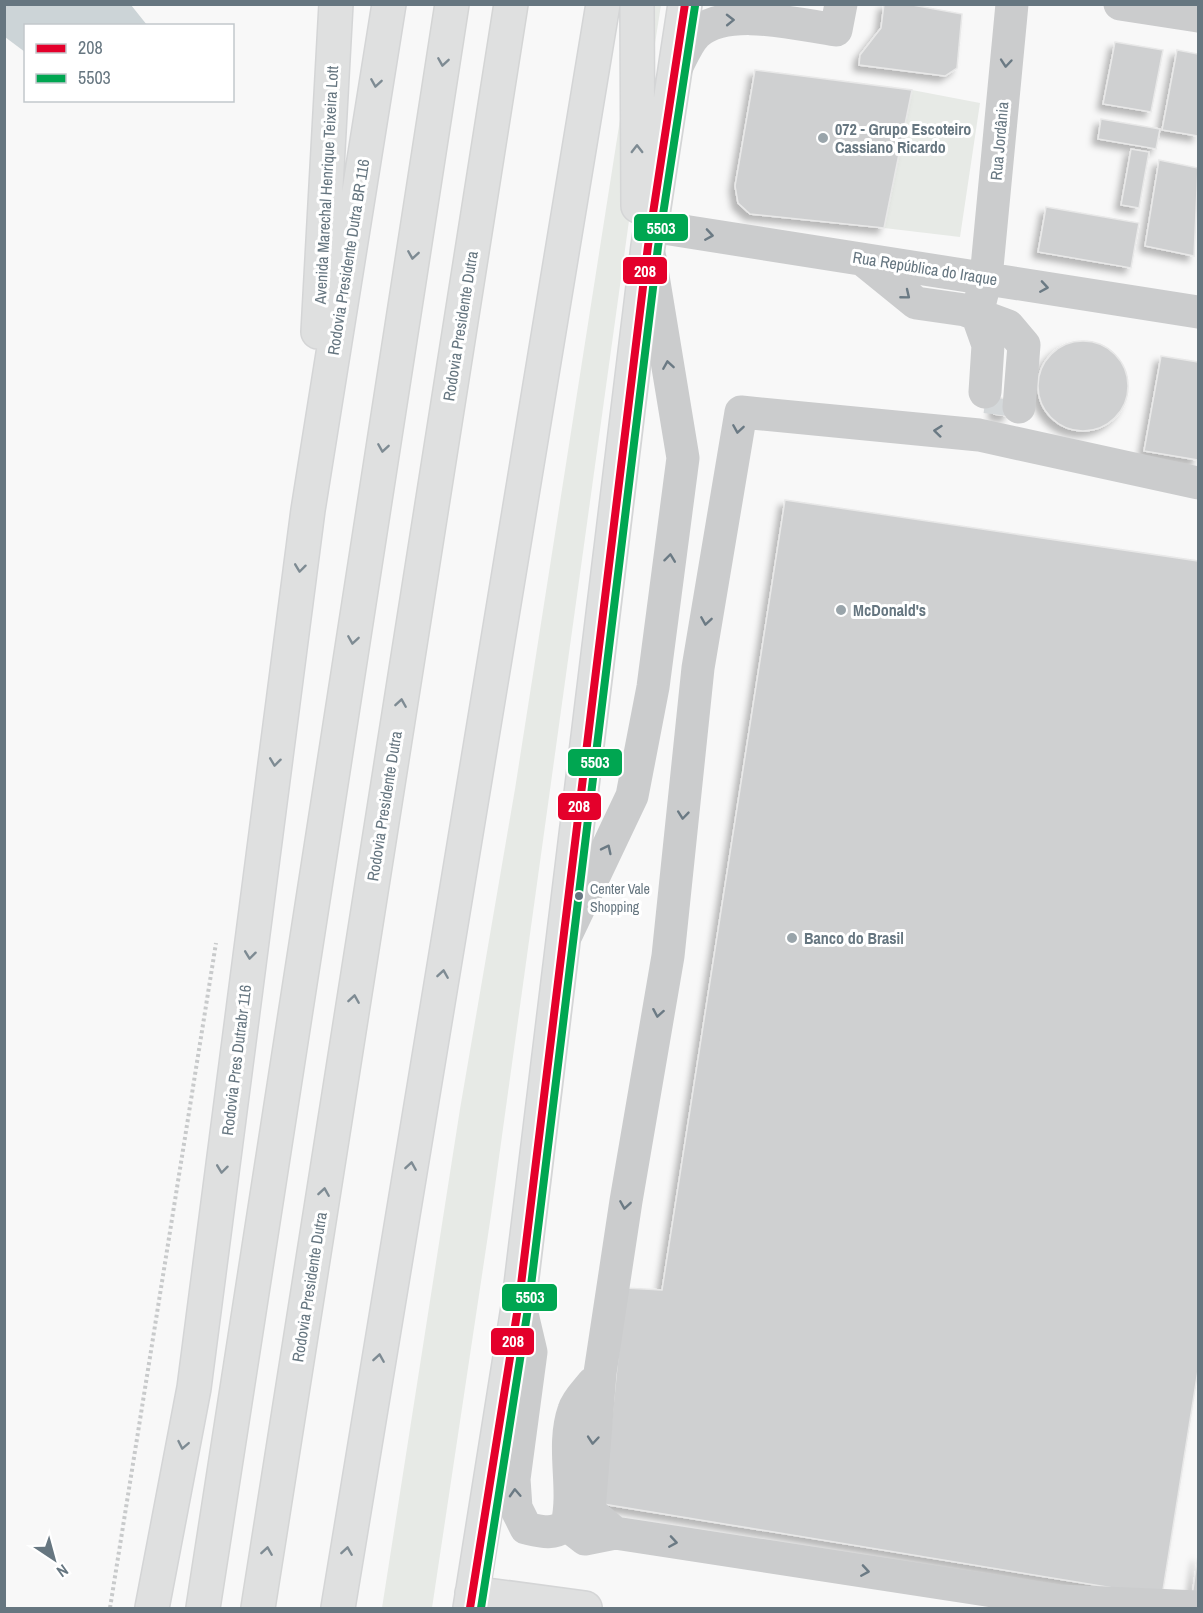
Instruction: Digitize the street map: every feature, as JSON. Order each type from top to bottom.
[{"type":"main road","name":"Avenida Marechal Henrique Teixeira Lott","points":[[308,510],[336,4]]},
{"type":"main road","name":"Rodovia Presidente Dutra BR 116","points":[[308,510],[389,4]]},
{"type":"main road","points":[[203,1608],[452,4]]},
{"type":"main road","name":"Rodovia Presidente Dutra","points":[[258,1608],[511,4]]},
{"type":"main road","points":[[338,1608],[603,4]]},
{"type":"main road","points":[[637,4],[638,334]]},
{"type":"main road","points":[[585,1608],[471,1601],[519,1301],[650,236],[685,4]]},
{"type":"main road","name":"Rodovia Pres Dutrabr 116","points":[[152,1608],[194,1388],[308,510]]},
{"type":"street","points":[[675,70],[696,34],[720,20],[769,12],[836,30],[841,4]]},
{"type":"street","name":"Rua Jordânia","points":[[977,314],[986,278],[1011,4]]},
{"type":"street","points":[[1120,4],[1198,16]]},
{"type":"street","points":[[563,940],[632,796],[653,687],[683,458],[650,236]]},
{"type":"street","name":"Rua República do Iraque","points":[[650,236],[861,258],[1198,312]]},
{"type":"street","points":[[861,258],[916,303],[977,314],[999,334],[1005,348],[1000,417]]},
{"type":"street","points":[[615,1533],[589,1511],[600,1373],[626,1201],[668,956],[698,668],[741,412],[1000,417],[1198,483]]},
{"type":"street","points":[[519,1301],[531,1352],[514,1479],[516,1508],[526,1528],[546,1533],[556,1532],[567,1525]]},
{"type":"street","points":[[567,1525],[572,1481],[569,1443],[574,1408],[600,1373]]},
{"type":"street","points":[[567,1525],[585,1539],[615,1533],[1059,1601],[1091,1608]]},
{"type":"street","points":[[1059,1601],[1198,1607]]},
{"type":"path","points":[[110,1608],[216,939]]},
{"type":"shaded area","points":[[5,4],[131,5],[146,24],[24,24],[24,51],[5,37]]},
{"type":"shaded area","points":[[638,5],[661,5],[642,127],[491,1215],[432,1608],[382,1608],[460,1109],[515,789]]},
{"type":"shaded area","points":[[912,90],[980,103],[960,237],[884,228]]},
{"type":"building","points":[[884,4],[907,4],[962,14],[957,68],[945,76],[859,65],[860,55],[881,28]]},
{"type":"building","points":[[1115,42],[1163,50],[1151,112],[1103,104]]},
{"type":"building","points":[[1177,50],[1198,54],[1198,136],[1162,130]]},
{"type":"building","name":"072 - Grupo Escoteiro Cassiano Ricardo","points":[[755,70],[912,90],[884,228],[750,214],[738,203],[735,186]]},
{"type":"building","points":[[1101,119],[1160,129],[1156,149],[1098,139]]},
{"type":"building","points":[[1131,149],[1149,152],[1139,208],[1121,205]]},
{"type":"building","points":[[1159,160],[1198,168],[1194,256],[1145,246]]},
{"type":"building","points":[[1046,207],[1139,223],[1131,268],[1038,252]]},
{"type":"building","points":[[1083,341],[1100,345],[1115,354],[1124,369],[1128,386],[1124,403],[1115,418],[1100,427],[1083,431],[1066,427],[1051,418],[1042,403],[1038,386],[1042,369],[1051,354],[1066,345]]},
{"type":"building","points":[[1161,356],[1198,362],[1198,460],[1144,451]]},
{"type":"building","points":[[996,397],[1011,400],[1008,416],[994,414]]},
{"type":"building","points":[[785,500],[1198,561],[1198,1370],[1162,1596],[603,1504],[625,1288],[662,1290]]},
{"type":"building","points":[[1198,1555],[1198,1604],[1191,1603]]},
{"type":"tunnel","points":[[1000,415],[1002,399]]},
{"type":"transit line","name":"208","points":[[470,1608],[519,1301],[648,246],[685,4]]},
{"type":"transit line","name":"5503","points":[[481,1608],[529,1302],[658,247],[695,6]]},
{"type":"place","name":"072 - Grupo Escoteiro Cassiano Ricardo","points":[[823,138]]},
{"type":"place","name":"McDonald's","points":[[841,610]]},
{"type":"place","name":"Center Vale Shopping","points":[[579,896]]},
{"type":"place","name":"Banco do Brasil","points":[[792,938]]}]
